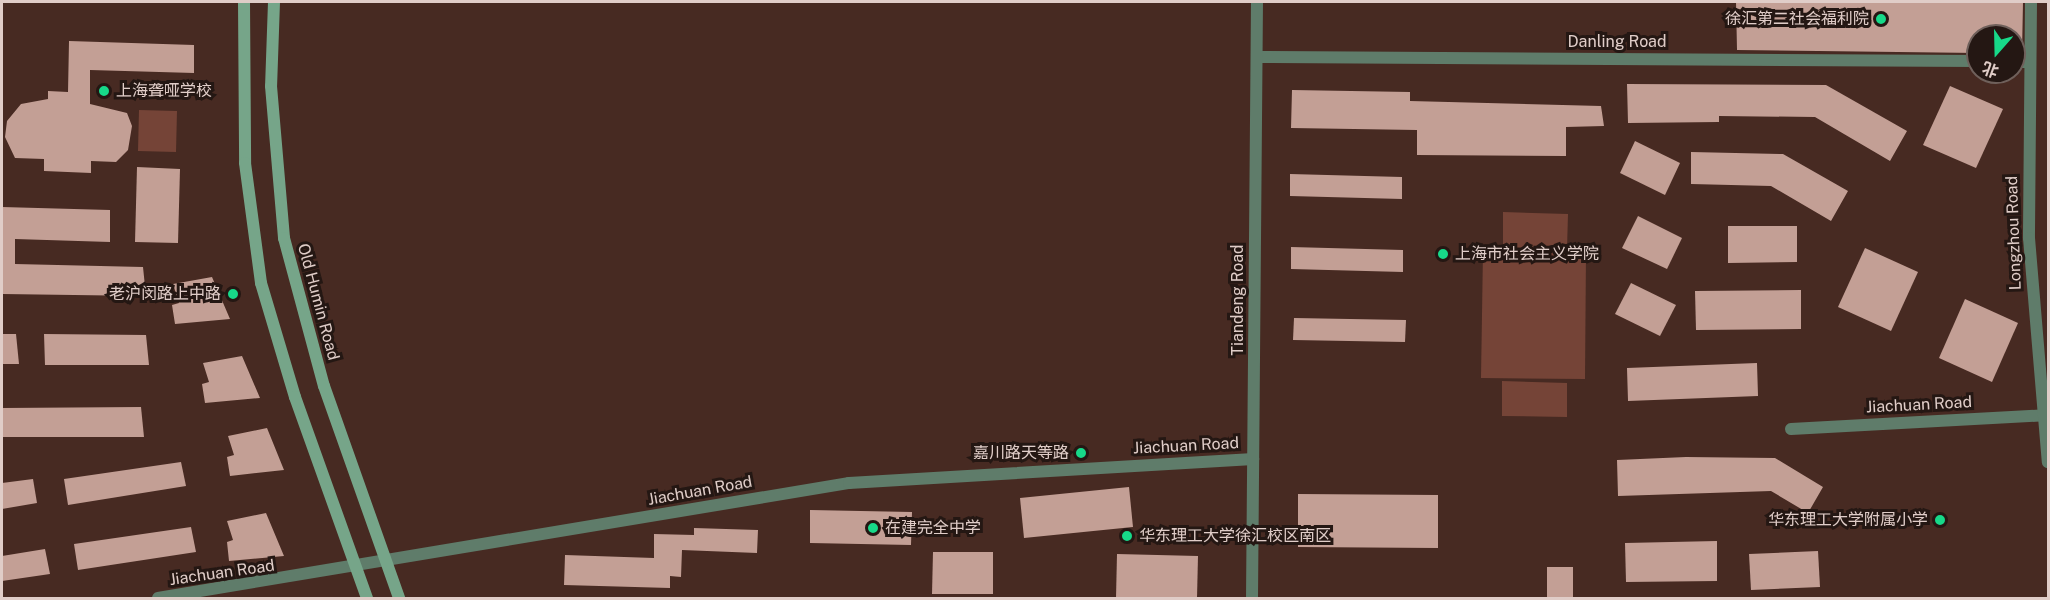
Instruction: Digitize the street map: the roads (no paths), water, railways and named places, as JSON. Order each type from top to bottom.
[{"type":"main road","points":[[244,2],[245,163],[261,283],[295,397],[358,568],[366,598]]},
{"type":"main road","name":"Old Humin Road","points":[[274,2],[272,97],[284,238],[324,386],[389,564],[399,598]]},
{"type":"street","name":"Tiandeng Road","points":[[1252,598],[1257,2]]},
{"type":"street","name":"Longzhou Road","points":[[2031,2],[2029,238],[2049,462]]},
{"type":"street","name":"Danling Road","points":[[1257,57],[1966,61]]},
{"type":"street","name":"Jiachuan Road","points":[[1791,429],[2046,415]]},
{"type":"street","name":"Jiachuan Road","points":[[158,598],[389,564],[849,483],[1253,459]]},
{"type":"place","name":"徐汇第二社会福利院","points":[[1881,19]]},
{"type":"place","name":"上海聋哑学校","points":[[104,91]]},
{"type":"place","name":"上海市社会主义学院","points":[[1443,254]]},
{"type":"place","name":"老沪闵路上中路","points":[[233,294]]},
{"type":"place","name":"嘉川路天等路","points":[[1081,453]]},
{"type":"place","name":"华东理工大学附属小学","points":[[1940,520]]},
{"type":"place","name":"在建完全中学","points":[[873,528]]},
{"type":"place","name":"华东理工大学徐汇校区南区","points":[[1127,536]]}]
